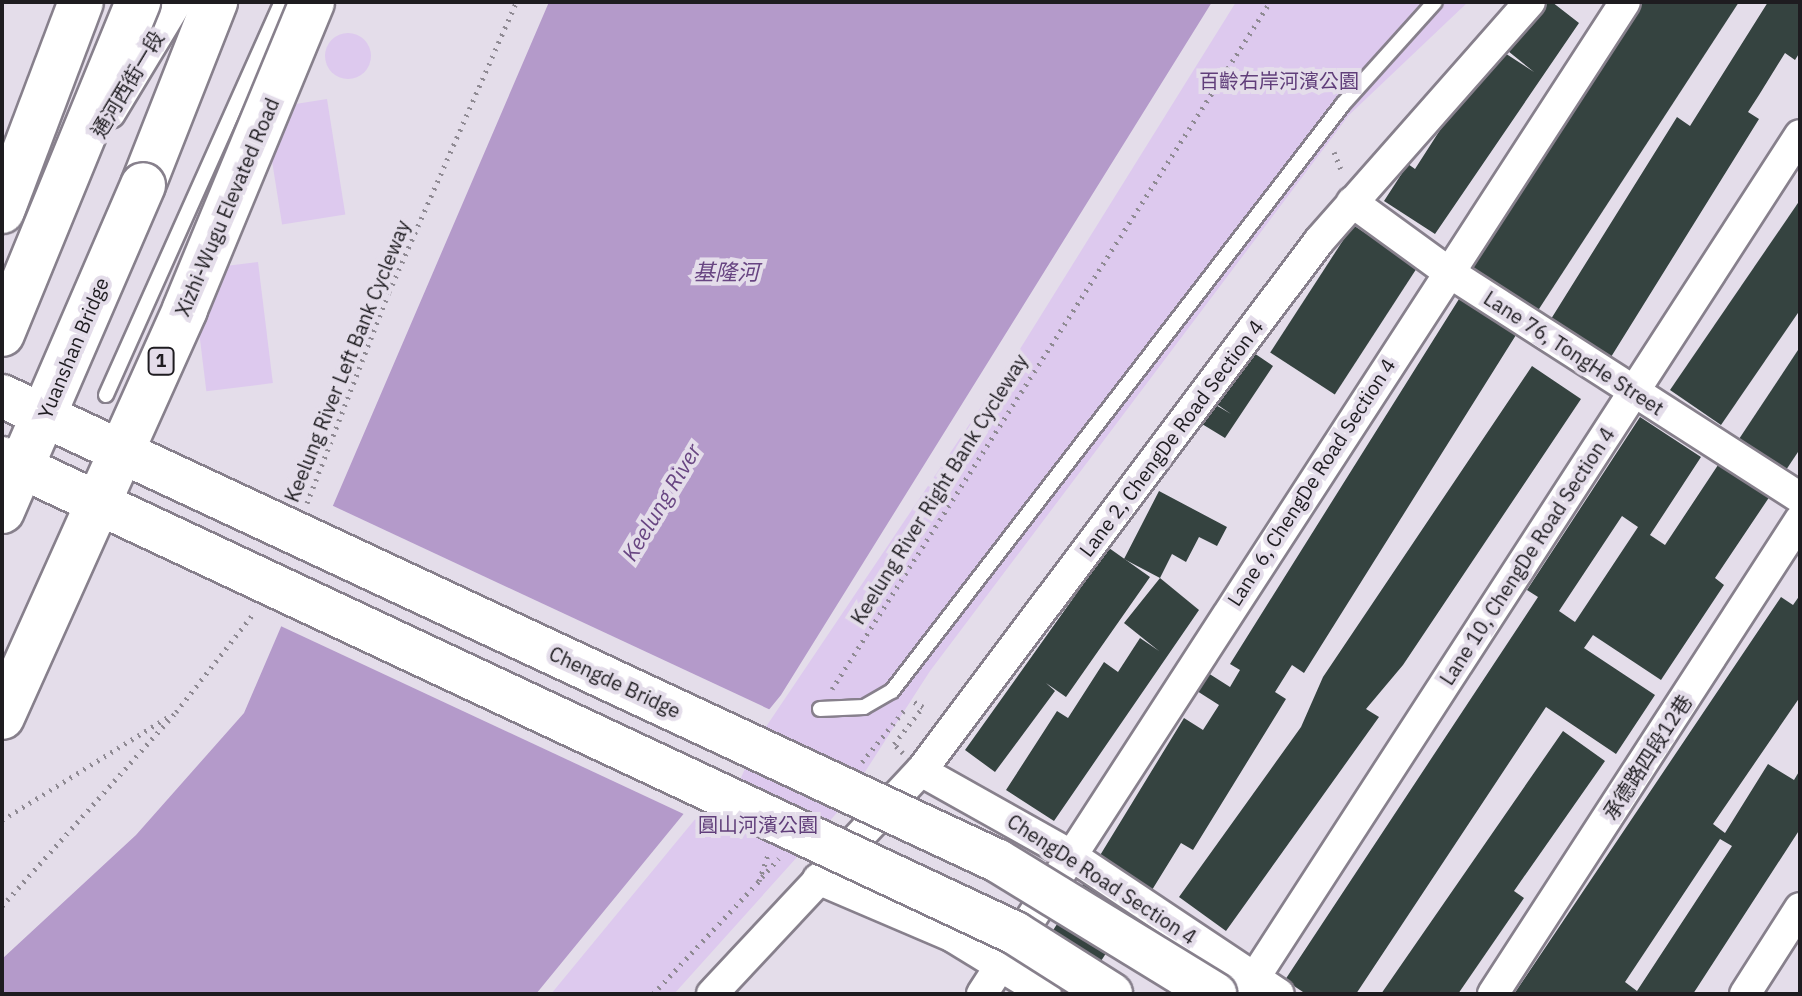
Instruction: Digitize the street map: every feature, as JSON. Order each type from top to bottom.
[{"type":"highway","points":[[2,211],[81,2]]},
{"type":"highway","points":[[13,322],[82,157],[138,2]]},
{"type":"highway","name":"Yuanshan Bridge","points":[[2,511],[143,185],[215,2]]},
{"type":"highway","name":"Xizhi-Wugu Elevated Road","points":[[2,717],[185,309],[312,2]]},
{"type":"main road","name":"Chengde Bridge","points":[[2,396],[998,861],[1215,994]]},
{"type":"main road","points":[[2,458],[1001,926],[1111,994]]},
{"type":"street","name":"通河西街一段","points":[[2,226],[82,157],[177,2]]},
{"type":"street","name":"Lane 2, ChengDe Road Section 4","points":[[712,994],[921,771],[1352,202],[1530,2]]},
{"type":"street","name":"Lane 6, ChengDe Road Section 4","points":[[982,994],[1069,854],[1625,2]]},
{"type":"street","name":"Lane 10, ChengDe Road Section 4","points":[[1248,986],[1800,135]]},
{"type":"street","name":"Lane 76, TongHe Street","points":[[1352,202],[1447,271],[1800,498]]},
{"type":"street","name":"承德路四段12巷","points":[[1493,994],[1800,520]]},
{"type":"street","name":"ChengDe Road Section 4","points":[[921,771],[1069,854],[1248,986],[1279,994]]},
{"type":"street","points":[[818,879],[1001,965],[1046,994]]},
{"type":"street","points":[[1745,994],[1800,908]]},
{"type":"lane","points":[[106,395],[282,2]]},
{"type":"lane","points":[[820,709],[864,707],[892,691],[1294,166],[1435,2]]},
{"type":"path","name":"Keelung River Left Bank Cycleway","points":[[300,519],[516,2]]},
{"type":"path","name":"Keelung River Right Bank Cycleway","points":[[820,709],[1270,2]]},
{"type":"path","points":[[333,419],[341,417]]},
{"type":"path","points":[[2,906],[176,712],[262,604]]},
{"type":"path","points":[[204,662],[208,671]]},
{"type":"path","points":[[878,744],[914,699],[919,702]]},
{"type":"path","points":[[2,820],[176,712]]},
{"type":"path","points":[[653,994],[759,881],[774,838]]},
{"type":"green space","name":"百齡右岸河濱公園","points":[[1236,2],[1468,2],[1349,115],[930,671],[843,806],[674,994],[551,994],[743,761],[1020,349]]},
{"type":"green space","points":[[348,33],[364,40],[371,56],[364,72],[348,79],[332,72],[325,56],[332,40]]},
{"type":"green space","points":[[327,99],[345,215],[282,225],[264,109]]},
{"type":"green space","points":[[258,262],[273,383],[206,391],[191,270]]},
{"type":"water","name":"基隆河","points":[[549,2],[1212,2],[781,695],[536,994],[2,994],[2,959],[136,835],[244,713]]},
{"type":"pier","points":[[329,504],[772,711],[717,829],[274,623]]},
{"type":"building","points":[[1538,2],[1552,2],[1579,23],[1435,234],[1384,201],[1408,164],[1415,169],[1494,46],[1534,72],[1503,47]]},
{"type":"building","points":[[1643,2],[1739,2],[1537,312],[1469,268]]},
{"type":"building","points":[[1768,2],[1800,2],[1800,52],[1795,60],[1785,53],[1748,112],[1759,119],[1611,357],[1551,319],[1677,117],[1690,126]]},
{"type":"building","points":[[1800,200],[1800,310],[1721,425],[1670,390]]},
{"type":"building","points":[[1353,225],[1418,267],[1335,394],[1270,352]]},
{"type":"building","points":[[1459,299],[1516,335],[1304,673],[1292,665],[1275,692],[1286,699],[1193,850],[1181,843],[1152,890],[1099,857],[1184,718],[1203,730],[1219,705],[1197,691],[1208,673],[1230,687],[1240,670],[1230,664]]},
{"type":"building","points":[[1800,347],[1800,449],[1786,470],[1739,439]]},
{"type":"building","points":[[1251,351],[1273,366],[1225,438],[1202,424],[1214,404],[1231,414],[1215,403]]},
{"type":"building","points":[[1532,366],[1581,399],[1403,665],[1366,709],[1379,717],[1226,931],[1179,897],[1301,727],[1323,677]]},
{"type":"building","points":[[1640,417],[1701,457],[1650,535],[1665,545],[1720,462],[1770,496],[1715,578],[1724,585],[1661,680],[1593,635],[1584,648],[1655,695],[1616,754],[1546,707],[1356,994],[1306,994],[1285,980],[1538,597],[1527,590]],"holes":[[[1622,516],[1638,527],[1575,622],[1559,611]]]},
{"type":"building","points":[[1159,491],[1227,527],[1217,546],[1199,537],[1186,562],[1172,554],[1160,578],[1124,559]]},
{"type":"building","points":[[1109,548],[1150,577],[1066,697],[1046,683],[1055,691],[995,772],[965,750]]},
{"type":"building","points":[[1160,578],[1199,610],[1054,821],[1006,790],[1057,711],[1068,718],[1104,662],[1118,672],[1140,638],[1159,651],[1124,623]]},
{"type":"building","points":[[1800,595],[1800,697],[1713,824],[1725,833],[1768,764],[1794,780],[1800,770],[1800,829],[1693,994],[1514,994],[1781,597],[1793,605]],"holes":[[[1720,839],[1732,846],[1637,991],[1625,982]]]},
{"type":"building","points":[[1563,731],[1605,761],[1514,891],[1524,898],[1458,994],[1381,994]]},
{"type":"building","points":[[1087,878],[1135,909],[1085,985],[1037,954]]},
{"type":"water label","name":"Keelung River","points":[[661,502]]},
{"type":"park label","name":"圓山河濱公園","points":[[758,824]]}]
